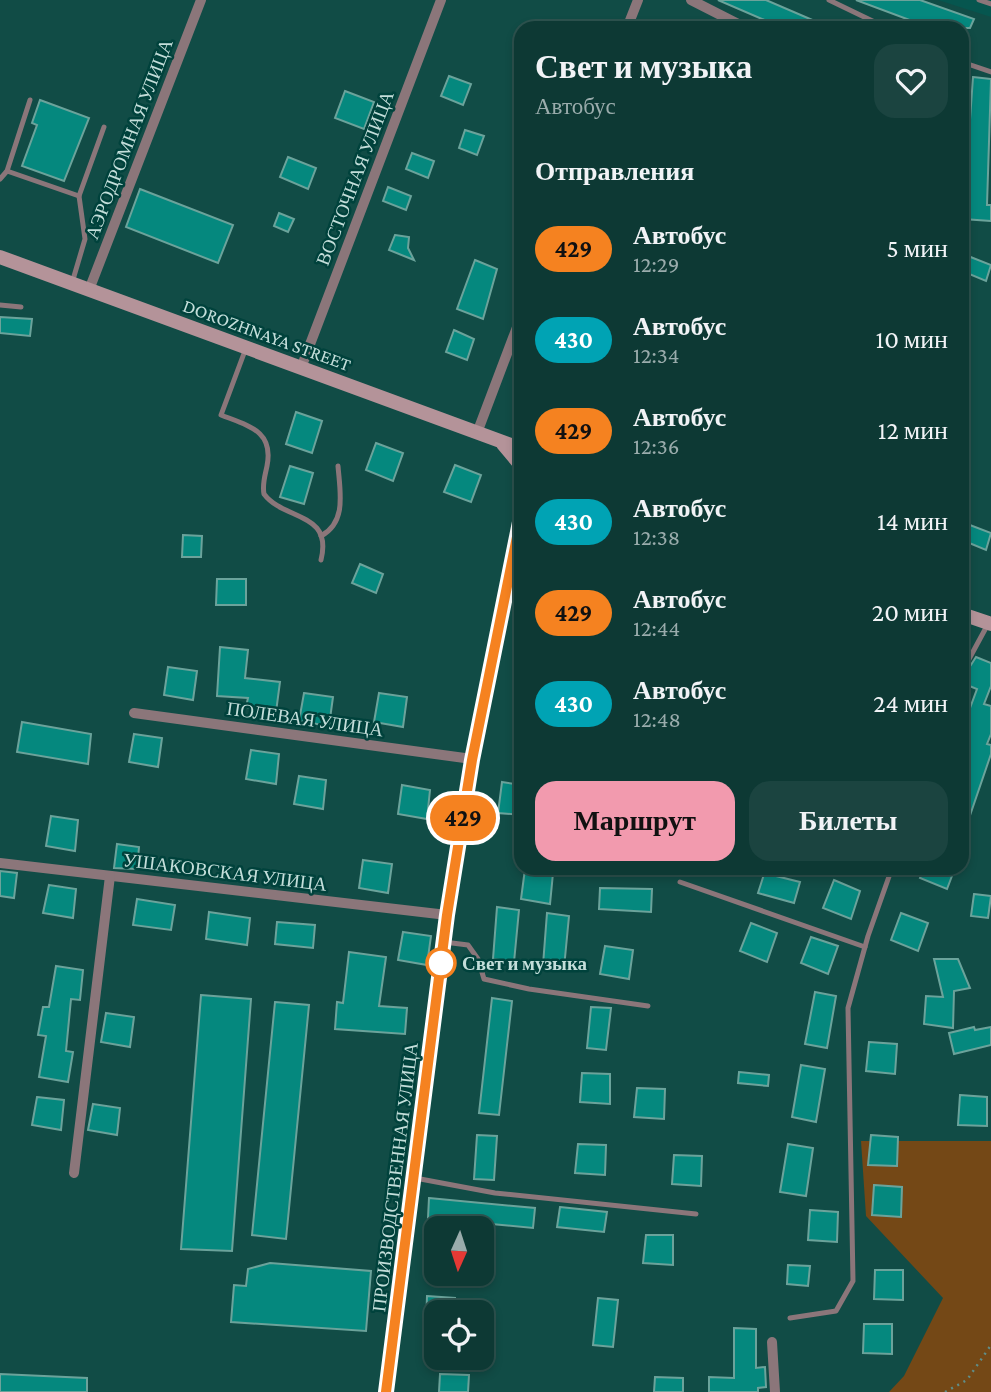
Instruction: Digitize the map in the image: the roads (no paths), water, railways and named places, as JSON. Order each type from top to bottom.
[{"type":"main road","name":"DOROZHNAYA STREET","points":[[0,257],[514,446]]},
{"type":"main road","points":[[496,439],[509,449],[514,458]]},
{"type":"main road","points":[[969,616],[990,622]]},
{"type":"street","name":"АЭРОДРОМНАЯ УЛИЦА","points":[[89,290],[201,0]]},
{"type":"street","name":"ВОСТОЧНАЯ УЛИЦА","points":[[301,368],[441,0]]},
{"type":"street","points":[[630,21],[638,0]]},
{"type":"street","points":[[691,0],[732,21]]},
{"type":"street","points":[[477,433],[514,335]]},
{"type":"street","name":"ПРОИЗВОДСТВЕННАЯ УЛИЦА","points":[[386,1392],[443,941],[472,760],[514,552]]},
{"type":"street","name":"ПОЛЕВАЯ УЛИЦА","points":[[134,713],[472,760]]},
{"type":"street","name":"УШАКОВСКАЯ УЛИЦА","points":[[0,863],[447,915]]},
{"type":"street","points":[[74,1172],[110,876]]},
{"type":"street","points":[[772,1342],[775,1392]]},
{"type":"lane","points":[[829,0],[872,21]]},
{"type":"lane","points":[[979,0],[991,4]]},
{"type":"lane","points":[[969,64],[991,72]]},
{"type":"lane","points":[[0,179],[7,171],[30,100]]},
{"type":"lane","points":[[72,283],[85,239],[79,196],[104,127]]},
{"type":"lane","points":[[7,171],[79,196]]},
{"type":"lane","points":[[0,305],[21,307]]},
{"type":"lane","points":[[246,348],[222,415],[260,430],[267,440],[269,453],[264,494],[275,506],[306,518],[316,526],[321,536],[321,561]]},
{"type":"lane","points":[[321,536],[335,525],[341,505],[338,466]]},
{"type":"lane","points":[[969,660],[990,622]]},
{"type":"lane","points":[[790,1318],[836,1311],[853,1281],[848,1008],[890,875]]},
{"type":"lane","points":[[680,882],[865,947]]},
{"type":"lane","points":[[443,941],[468,945],[478,959],[484,979],[529,989],[648,1006]]},
{"type":"lane","points":[[414,1178],[495,1193],[696,1214]]},
{"type":"place","name":"Свет и музыка","points":[[441,963]]}]
